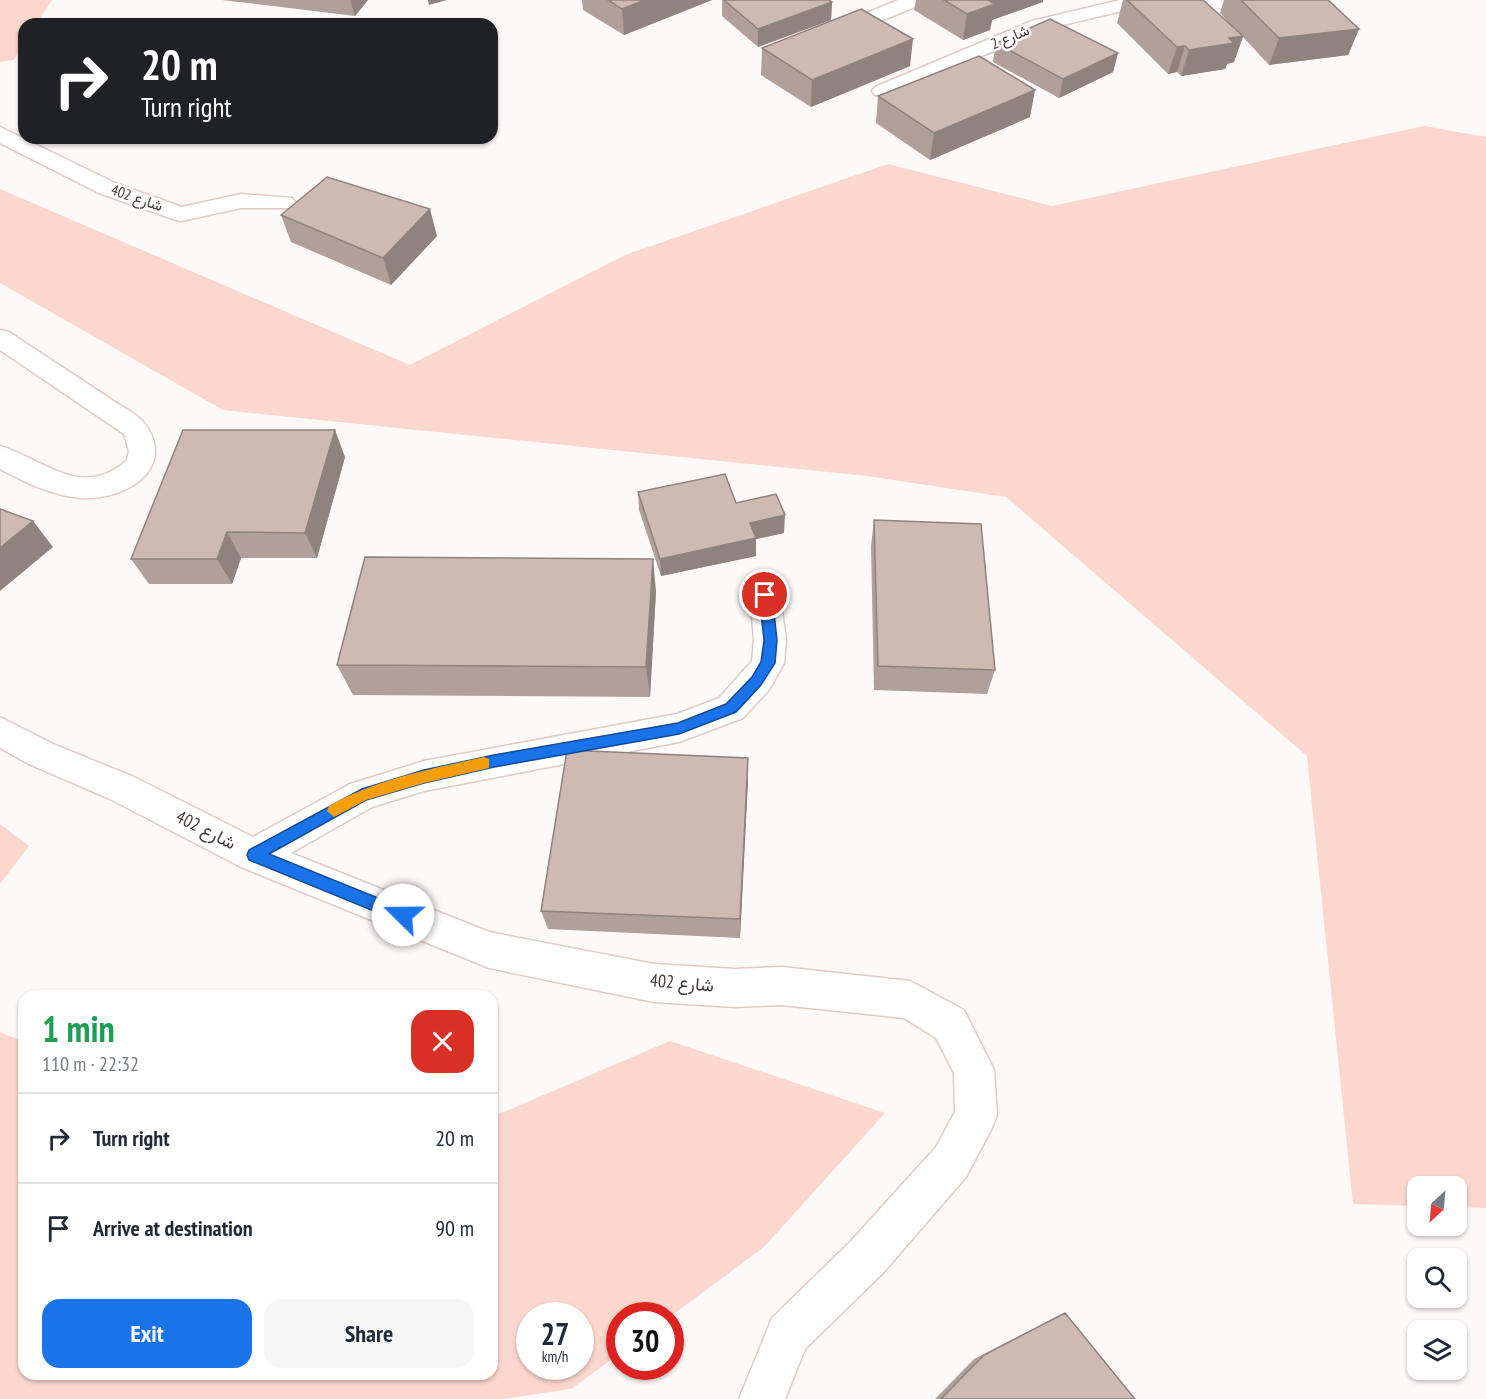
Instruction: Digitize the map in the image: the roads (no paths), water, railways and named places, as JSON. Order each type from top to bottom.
[{"type":"street","points":[[820,40],[915,0]]},
{"type":"street","name":"شارع 2","points":[[882,91],[1039,25],[1144,0]]},
{"type":"street","name":"شارع 402","points":[[0,134],[18,143]]},
{"type":"street","name":"شارع 402","points":[[20,144],[107,188],[182,214],[241,201],[284,203]]},
{"type":"street","points":[[0,338],[134,428],[144,445],[142,459],[129,475],[107,486],[85,490],[38,478],[0,456]]},
{"type":"street","points":[[254,855],[362,795],[424,776],[494,761],[679,728],[731,708],[757,681],[768,663],[770,640],[765,595]]},
{"type":"street","name":"شارع 402","points":[[0,731],[41,754],[122,788],[254,855],[489,950],[654,982],[735,988],[782,986],[910,1000],[950,1024],[974,1070],[976,1115],[951,1162],[867,1257],[788,1334],[762,1399]]}]
